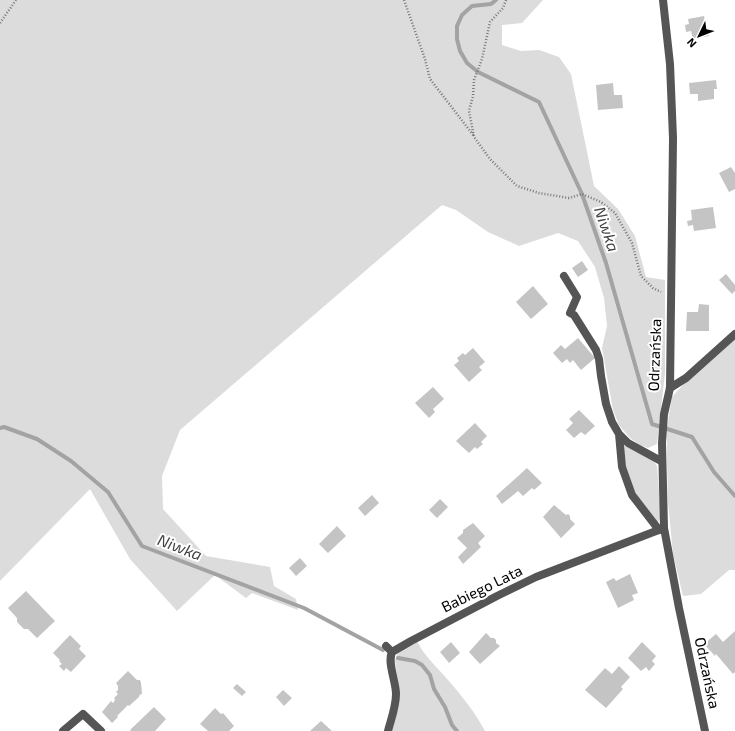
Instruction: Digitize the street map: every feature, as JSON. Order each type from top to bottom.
[{"type":"street","name":"Odrzańska","points":[[663,0],[670,64],[673,138],[670,388],[664,414],[662,443],[661,529],[675,586],[704,731]]},
{"type":"street","points":[[564,276],[577,297],[570,313],[574,315],[596,350],[599,359],[600,376],[606,404],[612,422],[619,434],[628,443],[662,461]]},
{"type":"street","points":[[670,388],[686,378],[735,334]]},
{"type":"street","points":[[619,434],[622,467],[632,495],[661,529]]},
{"type":"street","name":"Babiego Lata","points":[[388,731],[395,706],[396,695],[395,680],[389,649],[411,641],[536,577],[661,529]]},
{"type":"street","points":[[63,731],[83,714],[101,731]]},
{"type":"path","points":[[0,23],[16,0]]},
{"type":"path","points":[[404,0],[425,59],[430,79],[490,159],[516,186],[539,193],[569,198],[582,194],[601,202],[614,213],[632,244],[641,276],[653,288],[671,296]]},
{"type":"path","points":[[474,137],[469,111],[473,96],[474,80],[482,59],[490,22],[503,8],[506,0]]},
{"type":"shaded area","points":[[0,0],[543,0],[522,23],[502,25],[502,45],[521,51],[539,50],[559,57],[571,74],[594,186],[618,209],[635,236],[646,277],[665,280],[665,373],[657,444],[648,448],[640,445],[630,438],[619,425],[613,410],[602,348],[607,326],[604,298],[595,267],[578,241],[558,233],[519,246],[488,232],[456,210],[442,205],[180,430],[162,476],[163,509],[206,556],[270,567],[274,586],[296,599],[298,610],[252,593],[246,598],[215,575],[177,611],[130,559],[90,489],[0,581]]},
{"type":"shaded area","points":[[735,338],[735,570],[729,570],[701,594],[683,596],[673,554],[668,502],[667,426],[672,397]]},
{"type":"shaded area","points":[[623,445],[653,460],[657,466],[661,517],[657,524],[634,493],[625,466]]},
{"type":"shaded area","points":[[417,641],[427,657],[468,704],[485,731],[391,731],[399,693],[395,660],[398,653]]},
{"type":"building","points":[[704,16],[709,36],[693,39],[691,31],[686,32],[685,25],[689,24],[688,19]]},
{"type":"building","points":[[716,80],[717,89],[714,89],[714,99],[698,101],[698,94],[690,94],[689,83]]},
{"type":"building","points":[[613,83],[614,95],[622,95],[623,108],[598,110],[596,85]]},
{"type":"building","points":[[731,167],[735,173],[735,189],[729,192],[719,173]]},
{"type":"building","points":[[713,207],[716,228],[694,231],[693,225],[688,226],[687,221],[692,220],[691,210]]},
{"type":"building","points":[[582,261],[588,270],[578,277],[572,268]]},
{"type":"building","points":[[726,274],[735,285],[735,291],[732,294],[719,280]]},
{"type":"building","points":[[533,286],[548,304],[531,319],[516,302]]},
{"type":"building","points":[[699,304],[709,305],[709,331],[686,331],[687,312],[698,312]]},
{"type":"building","points":[[578,338],[595,358],[581,370],[573,360],[570,363],[567,359],[562,363],[553,353],[561,345],[565,349]]},
{"type":"building","points":[[473,348],[485,362],[479,367],[482,370],[469,382],[454,365],[459,361],[457,358],[463,353],[465,355]]},
{"type":"building","points":[[433,387],[444,399],[433,409],[435,412],[429,418],[415,403]]},
{"type":"building","points":[[579,410],[595,426],[585,435],[581,432],[574,438],[566,430],[573,423],[569,419]]},
{"type":"building","points":[[475,423],[487,436],[481,442],[483,444],[477,449],[475,447],[469,453],[456,441]]},
{"type":"building","points":[[527,468],[542,483],[534,490],[532,488],[523,496],[518,491],[502,504],[496,496]]},
{"type":"building","points":[[372,495],[379,503],[365,516],[358,508]]},
{"type":"building","points":[[440,499],[448,507],[437,518],[429,510]]},
{"type":"building","points":[[554,505],[566,515],[568,514],[570,519],[575,524],[561,538],[543,517]]},
{"type":"building","points":[[473,523],[485,536],[478,543],[481,547],[463,564],[458,557],[467,548],[457,538],[463,533],[463,530]]},
{"type":"building","points":[[337,526],[346,536],[328,553],[319,544]]},
{"type":"building","points":[[300,558],[307,566],[296,576],[289,568]]},
{"type":"building","points":[[630,574],[638,593],[632,595],[634,600],[618,608],[606,582],[614,578],[616,581]]},
{"type":"building","points":[[26,591],[55,621],[37,638],[28,629],[24,629],[17,622],[17,618],[8,608]]},
{"type":"building","points":[[735,631],[735,672],[733,674],[716,654],[715,656],[704,644],[716,634],[723,642]]},
{"type":"building","points":[[486,633],[491,638],[494,638],[496,643],[500,646],[480,664],[469,652]]},
{"type":"building","points":[[70,635],[81,646],[79,649],[86,656],[71,672],[66,668],[64,671],[59,666],[62,664],[53,653]]},
{"type":"building","points":[[451,642],[460,653],[449,663],[440,652]]},
{"type":"building","points":[[642,642],[656,656],[652,661],[655,664],[649,671],[646,667],[641,671],[628,658]]},
{"type":"building","points":[[619,666],[630,677],[621,687],[623,689],[606,708],[585,690],[605,668],[612,674]]},
{"type":"building","points":[[128,671],[137,680],[140,680],[142,693],[117,716],[118,717],[112,723],[102,712],[111,701],[113,703],[114,702],[114,698],[118,694],[116,692],[118,690],[118,686],[116,683]]},
{"type":"building","points":[[237,684],[246,692],[242,696],[233,688]]},
{"type":"building","points":[[283,690],[292,698],[284,706],[276,697]]},
{"type":"building","points":[[154,707],[166,719],[155,731],[130,730]]},
{"type":"building","points":[[215,708],[221,714],[223,713],[234,726],[229,731],[208,731],[200,724]]},
{"type":"building","points":[[321,721],[332,731],[310,731]]},
{"type":"waterway","name":"Niwka","points":[[496,0],[491,4],[472,6],[462,15],[457,26],[457,39],[460,51],[467,63],[478,72],[539,102],[582,194],[606,263],[652,424],[692,437],[714,472],[735,496]]},
{"type":"waterway","name":"Niwka","points":[[0,428],[4,427],[37,439],[71,461],[108,492],[142,546],[304,608],[383,650]]},
{"type":"waterway","name":"Niwka","points":[[398,658],[415,661],[422,665],[430,675],[434,689],[445,707],[452,725],[457,731]]}]
